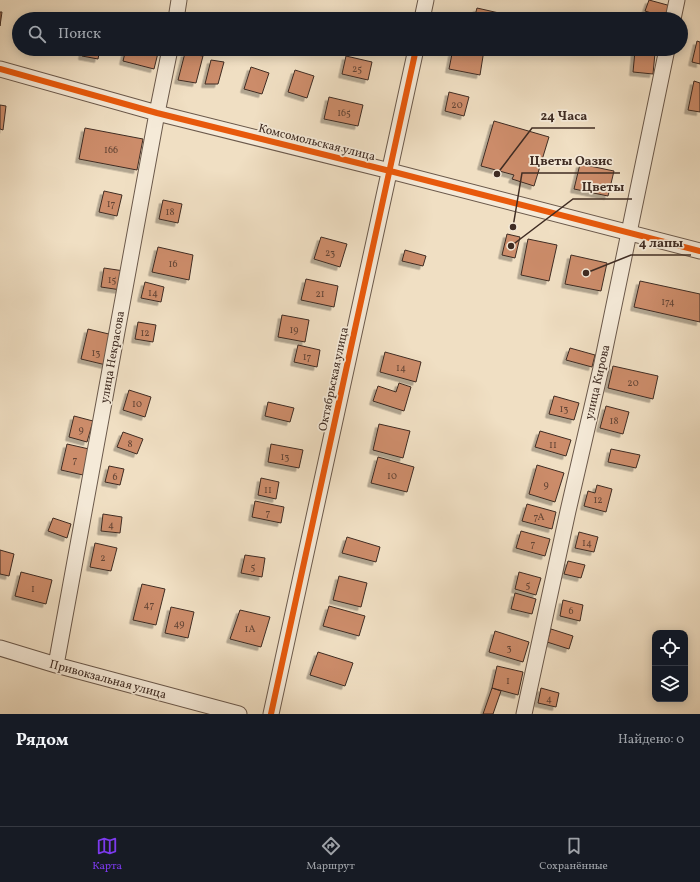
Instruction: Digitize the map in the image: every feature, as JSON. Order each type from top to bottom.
[{"type":"street","points":[[177,12],[180,0]]},
{"type":"street","points":[[423,12],[426,0]]},
{"type":"street","points":[[675,12],[677,0]]},
{"type":"street","name":"улица Некрасова","points":[[56,665],[169,56]]},
{"type":"street","name":"Октябрьская улица","points":[[271,714],[415,56]]},
{"type":"street","name":"улица Кирова","points":[[524,714],[566,518],[601,368],[666,56]]},
{"type":"street","name":"Комсомольская улица","points":[[0,69],[157,113],[700,251]]},
{"type":"street","name":"Привокзальная улица","points":[[0,648],[56,665],[239,714]]},
{"type":"building","points":[[649,0],[671,6],[669,12],[645,11]]},
{"type":"building","points":[[477,8],[495,12],[476,12]]},
{"type":"building","points":[[0,12],[2,12],[0,26]]},
{"type":"building","points":[[697,41],[700,42],[700,64],[692,62]]},
{"type":"building","points":[[82,56],[99,56],[98,59]]},
{"type":"building","points":[[124,56],[157,56],[154,69],[123,61]]},
{"type":"building","points":[[184,56],[203,56],[196,83],[178,80]]},
{"type":"building","points":[[346,56],[372,62],[368,80],[342,74]]},
{"type":"building","points":[[452,56],[483,56],[480,75],[449,69]]},
{"type":"building","points":[[635,56],[655,56],[653,74],[633,72]]},
{"type":"building","points":[[211,60],[224,62],[218,84],[205,84]]},
{"type":"building","points":[[251,67],[269,73],[262,94],[244,89]]},
{"type":"building","points":[[295,70],[314,76],[307,98],[288,92]]},
{"type":"building","points":[[694,81],[700,83],[700,112],[688,110]]},
{"type":"building","points":[[449,92],[469,97],[464,116],[445,111]]},
{"type":"building","points":[[329,97],[363,105],[358,126],[324,119]]},
{"type":"building","points":[[0,105],[6,106],[3,130],[0,129]]},
{"type":"building","points":[[494,121],[549,137],[534,186],[512,179],[514,175],[481,166]]},
{"type":"building","points":[[85,128],[143,139],[137,170],[79,159]]},
{"type":"building","points":[[580,164],[614,171],[608,196],[574,189]]},
{"type":"building","points":[[104,191],[122,195],[117,216],[99,212]]},
{"type":"building","points":[[163,200],[182,204],[178,223],[159,219]]},
{"type":"building","points":[[507,234],[520,237],[515,258],[502,255]]},
{"type":"building","points":[[321,237],[347,244],[340,267],[314,259]]},
{"type":"building","points":[[528,239],[557,245],[549,281],[521,275]]},
{"type":"building","points":[[158,247],[193,255],[189,280],[152,272]]},
{"type":"building","points":[[405,250],[426,256],[423,266],[402,261]]},
{"type":"building","points":[[571,255],[607,263],[601,291],[565,284]]},
{"type":"building","points":[[104,268],[124,271],[121,290],[101,287]]},
{"type":"building","points":[[306,279],[338,286],[334,307],[301,300]]},
{"type":"building","points":[[640,281],[700,294],[700,322],[634,307]]},
{"type":"building","points":[[145,282],[164,287],[161,302],[141,298]]},
{"type":"building","points":[[282,315],[309,320],[305,342],[278,337]]},
{"type":"building","points":[[138,322],[156,325],[153,342],[135,339]]},
{"type":"building","points":[[88,329],[113,335],[106,365],[81,359]]},
{"type":"building","points":[[298,345],[320,350],[317,367],[294,362]]},
{"type":"building","points":[[570,348],[595,355],[592,367],[566,360]]},
{"type":"building","points":[[385,352],[421,362],[416,382],[380,372]]},
{"type":"building","points":[[613,366],[658,376],[653,399],[608,388]]},
{"type":"building","points":[[399,383],[411,387],[404,411],[373,401],[378,386],[396,392]]},
{"type":"building","points":[[129,390],[151,397],[145,417],[123,410]]},
{"type":"building","points":[[554,396],[579,403],[574,420],[549,414]]},
{"type":"building","points":[[268,402],[294,408],[290,422],[265,416]]},
{"type":"building","points":[[606,406],[629,412],[623,434],[600,428]]},
{"type":"building","points":[[74,416],[93,421],[87,442],[69,437]]},
{"type":"building","points":[[379,424],[410,431],[403,458],[373,450]]},
{"type":"building","points":[[540,431],[571,440],[566,456],[535,447]]},
{"type":"building","points":[[123,432],[143,439],[137,454],[117,447]]},
{"type":"building","points":[[67,444],[89,449],[83,475],[61,470]]},
{"type":"building","points":[[271,444],[303,450],[299,468],[268,462]]},
{"type":"building","points":[[611,449],[640,455],[636,468],[608,462]]},
{"type":"building","points":[[378,457],[414,467],[407,492],[371,483]]},
{"type":"building","points":[[537,465],[564,473],[555,502],[529,494]]},
{"type":"building","points":[[109,466],[124,469],[120,485],[105,482]]},
{"type":"building","points":[[261,478],[279,482],[276,499],[258,495]]},
{"type":"building","points":[[597,485],[612,489],[606,512],[584,506],[588,491],[595,493]]},
{"type":"building","points":[[255,501],[284,507],[281,523],[252,517]]},
{"type":"building","points":[[527,504],[556,512],[552,529],[522,521]]},
{"type":"building","points":[[103,514],[122,517],[120,533],[101,531]]},
{"type":"building","points":[[53,518],[71,524],[67,538],[48,531]]},
{"type":"building","points":[[521,531],[550,539],[545,556],[516,548]]},
{"type":"building","points":[[579,532],[598,537],[594,552],[575,548]]},
{"type":"building","points":[[347,537],[380,547],[376,562],[342,553]]},
{"type":"building","points":[[95,543],[117,548],[111,571],[90,567]]},
{"type":"building","points":[[0,550],[14,554],[9,576],[0,574]]},
{"type":"building","points":[[245,555],[265,558],[262,577],[241,573]]},
{"type":"building","points":[[568,561],[585,565],[581,578],[564,574]]},
{"type":"building","points":[[21,572],[52,580],[46,604],[15,596]]},
{"type":"building","points":[[519,572],[541,578],[536,595],[515,589]]},
{"type":"building","points":[[339,576],[367,583],[361,607],[333,600]]},
{"type":"building","points":[[142,584],[165,589],[156,625],[133,620]]},
{"type":"building","points":[[515,593],[536,599],[532,614],[511,609]]},
{"type":"building","points":[[563,600],[583,605],[580,621],[560,616]]},
{"type":"building","points":[[329,606],[365,616],[359,636],[323,626]]},
{"type":"building","points":[[171,607],[194,612],[188,638],[165,633]]},
{"type":"building","points":[[240,610],[270,617],[261,647],[230,639]]},
{"type":"building","points":[[551,629],[573,636],[569,649],[547,642]]},
{"type":"building","points":[[495,631],[529,642],[523,662],[489,652]]},
{"type":"building","points":[[318,652],[353,663],[345,686],[310,675]]},
{"type":"building","points":[[497,666],[523,672],[518,695],[492,688]]},
{"type":"building","points":[[492,688],[501,691],[493,714],[483,714]]},
{"type":"building","points":[[541,688],[559,693],[556,707],[538,703]]},
{"type":"cycle path","points":[[271,714],[414,56]]},
{"type":"cycle path","points":[[0,69],[157,113],[700,251]]},
{"type":"place","name":"24 Часа","points":[[497,174]]},
{"type":"place","name":"Цветы Оазис","points":[[513,227]]},
{"type":"place","name":"Цветы","points":[[511,246]]},
{"type":"place","name":"4 лапы","points":[[586,273]]}]
